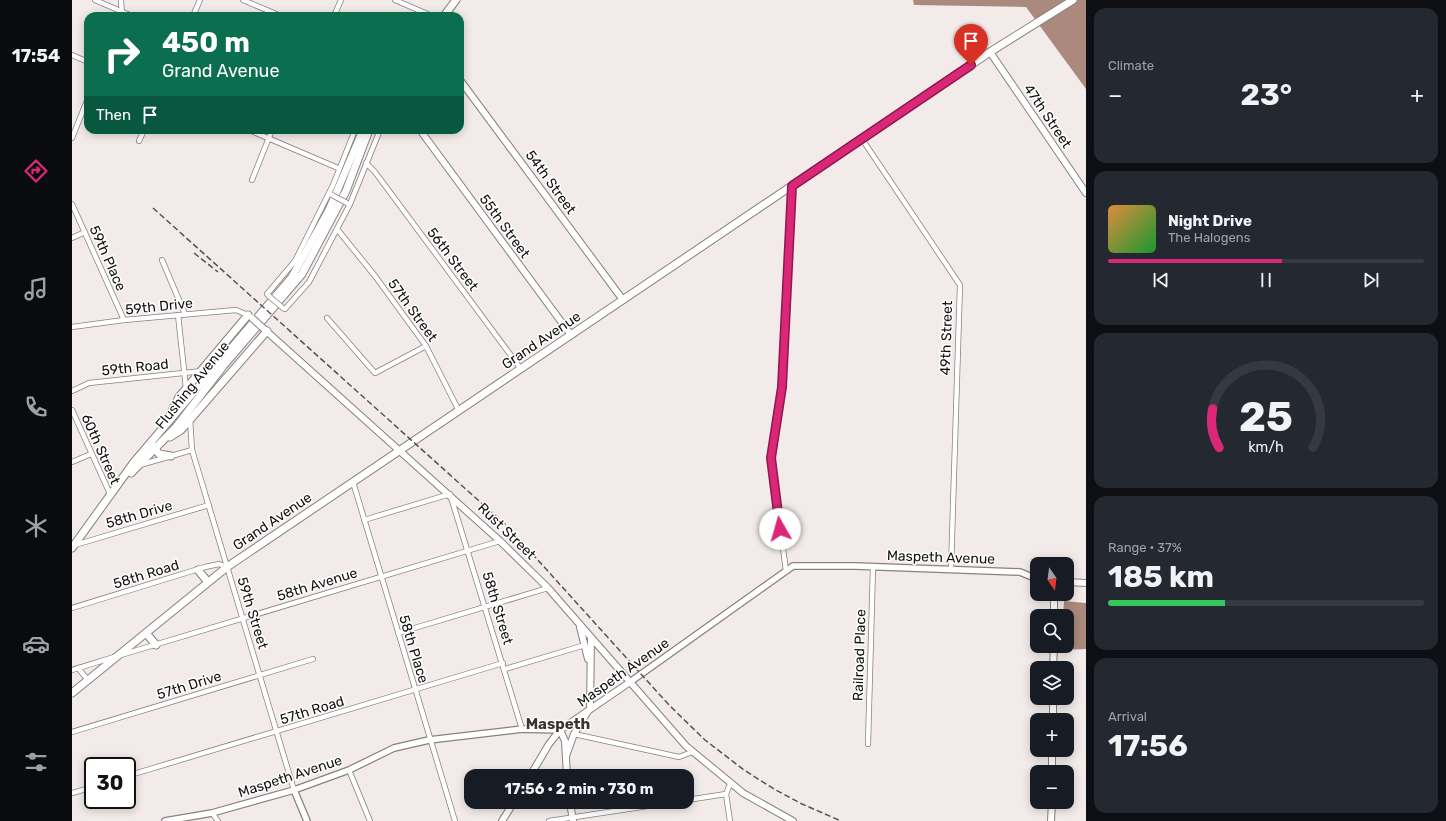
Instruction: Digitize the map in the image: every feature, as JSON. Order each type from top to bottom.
[{"type":"main road","points":[[447,12],[456,0]]},
{"type":"main road","name":"Grand Avenue","points":[[72,693],[227,567],[990,52],[1073,0]]},
{"type":"main road","name":"47th Street","points":[[990,52],[1086,193]]},
{"type":"main road","name":"54th Street","points":[[464,85],[623,300]]},
{"type":"main road","name":"Flushing Avenue","points":[[73,546],[123,480],[134,462],[298,269],[337,193],[361,134]]},
{"type":"main road","name":"Flushing Avenue","points":[[123,480],[166,438],[224,365],[302,274],[346,191],[367,134]]},
{"type":"main road","name":"55th Street","points":[[423,134],[571,335]]},
{"type":"main road","points":[[164,426],[179,397],[250,317]]},
{"type":"main road","name":"Rust Street","points":[[250,317],[450,494],[548,588],[692,752],[730,784],[793,821]]},
{"type":"main road","points":[[166,438],[177,433],[190,419],[266,330]]},
{"type":"main road","points":[[150,443],[159,454],[171,456]]},
{"type":"main road","points":[[198,570],[208,582]]},
{"type":"main road","points":[[1074,582],[1086,583]]},
{"type":"main road","points":[[580,626],[590,668]]},
{"type":"main road","points":[[146,633],[156,645]]},
{"type":"main road","points":[[566,756],[574,734],[590,709],[591,638]]},
{"type":"main road","name":"Maspeth Avenue","points":[[560,730],[630,682]]},
{"type":"main road","points":[[534,769],[549,744],[560,730],[565,741],[567,769]]},
{"type":"main road","points":[[502,821],[510,809]]},
{"type":"main road","points":[[571,809],[573,819]]},
{"type":"main road","points":[[1051,821],[1052,809]]},
{"type":"street","points":[[95,0],[118,12]]},
{"type":"street","points":[[121,0],[122,12]]},
{"type":"street","points":[[195,12],[200,0]]},
{"type":"street","points":[[243,0],[272,12]]},
{"type":"street","points":[[336,12],[341,0]]},
{"type":"street","points":[[395,0],[423,12]]},
{"type":"street","points":[[72,55],[84,60]]},
{"type":"street","points":[[72,138],[84,108]]},
{"type":"street","points":[[139,141],[142,134]]},
{"type":"street","points":[[257,134],[338,168]]},
{"type":"street","points":[[252,180],[271,134]]},
{"type":"street","points":[[353,134],[338,168],[330,194],[295,261],[267,294],[285,309],[309,282],[337,229],[378,134]]},
{"type":"street","name":"49th Street","points":[[862,139],[960,285],[951,569]]},
{"type":"street","name":"56th Street","points":[[366,164],[375,172],[521,369]]},
{"type":"street","points":[[786,571],[771,458],[782,387],[792,186]]},
{"type":"street","points":[[330,194],[348,204]]},
{"type":"street","name":"59th Place","points":[[72,204],[124,320]]},
{"type":"street","name":"57th Street","points":[[337,229],[375,276],[426,346],[459,411]]},
{"type":"street","points":[[72,238],[85,232]]},
{"type":"street","points":[[162,260],[185,314]]},
{"type":"street","name":"59th Drive","points":[[72,327],[124,320],[236,310],[250,317]]},
{"type":"street","points":[[178,315],[186,389]]},
{"type":"street","points":[[327,318],[375,373],[426,346]]},
{"type":"street","name":"59th Road","points":[[72,391],[88,383],[202,371]]},
{"type":"street","name":"59th Street","points":[[189,409],[192,450],[276,732],[294,790],[307,821]]},
{"type":"street","name":"60th Street","points":[[72,410],[111,496]]},
{"type":"street","points":[[139,465],[192,450]]},
{"type":"street","points":[[72,462],[91,454]]},
{"type":"street","name":"58th Place","points":[[353,482],[455,821]]},
{"type":"street","points":[[364,520],[450,494]]},
{"type":"street","name":"58th Street","points":[[450,494],[522,729]]},
{"type":"street","name":"58th Drive","points":[[73,546],[209,506]]},
{"type":"street","name":"58th Avenue","points":[[72,670],[500,541]]},
{"type":"street","name":"58th Road","points":[[72,608],[219,564],[227,567]]},
{"type":"street","name":"Maspeth Avenue","points":[[630,682],[793,566],[873,566],[951,569],[1020,572],[1030,576]]},
{"type":"street","name":"Railroad Place","points":[[868,744],[873,566]]},
{"type":"street","points":[[398,633],[548,588]]},
{"type":"street","points":[[504,669],[585,645]]},
{"type":"street","name":"57th Drive","points":[[72,732],[313,659]]},
{"type":"street","name":"57th Road","points":[[136,773],[503,663]]},
{"type":"street","points":[[78,668],[88,680]]},
{"type":"street","name":"Maspeth Avenue","points":[[165,821],[212,813],[294,790],[349,770],[394,748],[430,740],[522,729],[560,730]]},
{"type":"street","points":[[574,734],[679,757],[692,752]]},
{"type":"street","points":[[349,770],[370,821]]},
{"type":"street","points":[[730,784],[726,794],[730,821]]},
{"type":"street","points":[[72,793],[84,790]]},
{"type":"street","points":[[694,799],[726,794]]},
{"type":"street","points":[[549,821],[573,819],[632,809]]},
{"type":"street","points":[[212,813],[218,821]]},
{"type":"shaded area","points":[[913,0],[1086,0],[1086,89],[1026,7],[914,5]]},
{"type":"shaded area","points":[[1064,601],[1086,603],[1086,649],[1074,649],[1074,609],[1063,609]]},
{"type":"railway","points":[[153,208],[508,527],[669,705],[705,740],[744,770],[774,789],[802,804],[841,821]]},
{"type":"railway","points":[[194,253],[218,272]]},
{"type":"district","name":"Maspeth","points":[[558,724]]},
{"type":"route","points":[[780,529],[771,458],[782,387],[792,186],[971,65]]}]
